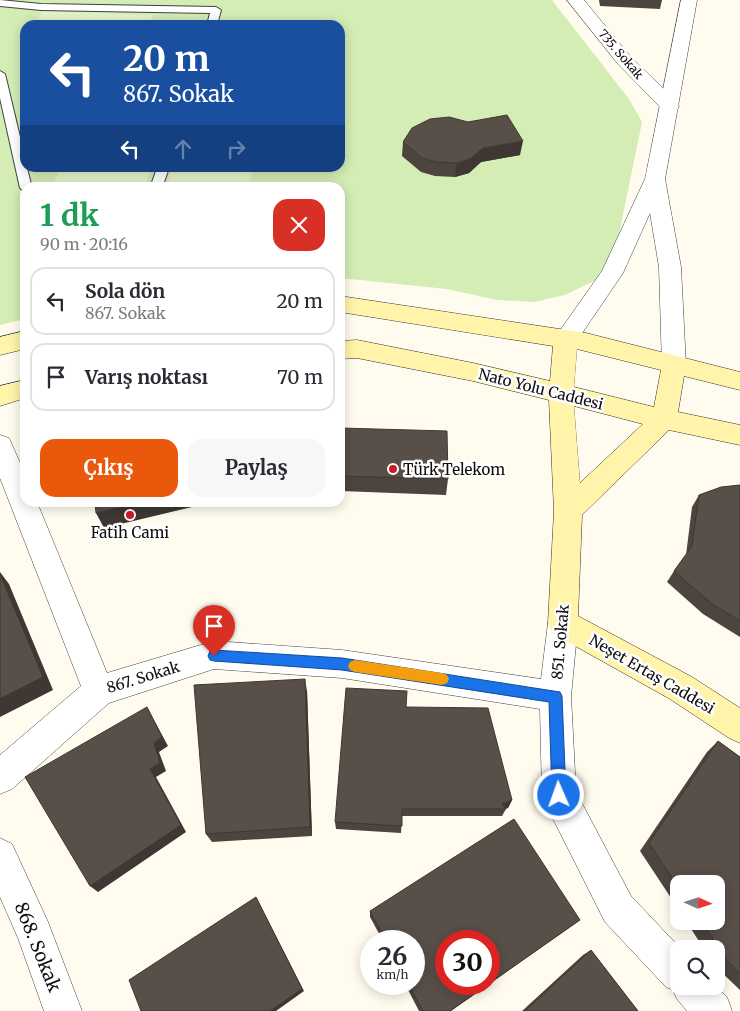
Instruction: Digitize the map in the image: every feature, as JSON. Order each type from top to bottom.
[{"type":"main road","points":[[345,305],[586,342],[674,366],[740,381]]},
{"type":"main road","name":"851. Sokak","points":[[562,623],[568,511],[561,393],[566,339]]},
{"type":"main road","points":[[0,346],[20,341]]},
{"type":"main road","name":"Nato Yolu Caddesi","points":[[345,350],[357,349],[454,368],[664,419],[740,435]]},
{"type":"main road","points":[[568,511],[664,419],[674,366]]},
{"type":"main road","points":[[0,396],[20,390]]},
{"type":"main road","name":"Neşet Ertaş Caddesi","points":[[562,623],[682,688],[740,727]]},
{"type":"street","name":"735. Sokak","points":[[576,0],[624,60],[670,106]]},
{"type":"street","points":[[566,339],[612,273],[656,179],[689,0]]},
{"type":"street","points":[[656,179],[670,267],[674,366]]},
{"type":"street","points":[[0,445],[20,495]]},
{"type":"street","points":[[25,507],[99,691]]},
{"type":"street","name":"851. Sokak","points":[[562,623],[555,696],[559,795],[618,909],[670,964]]},
{"type":"street","name":"867. Sokak","points":[[0,777],[99,691],[214,656],[342,664],[555,696]]},
{"type":"street","name":"868. Sokak","points":[[0,856],[35,936],[63,1011]]},
{"type":"street","points":[[698,995],[713,1011]]},
{"type":"lane","points":[[0,3],[41,7],[216,10],[217,13],[214,20]]},
{"type":"lane","points":[[0,74],[20,162]]},
{"type":"green space","points":[[0,0],[552,0],[629,99],[642,122],[616,249],[611,263],[596,280],[565,295],[534,302],[497,300],[447,289],[345,279],[345,182],[20,182],[20,320],[0,325]]},
{"type":"green space","points":[[42,11],[153,15],[151,20],[37,20]]},
{"type":"green space","points":[[59,172],[150,172],[146,182],[54,182]]},
{"type":"green space","points":[[171,172],[252,172],[249,182],[168,182]]},
{"type":"building","points":[[507,115],[523,141],[483,148],[470,159],[457,163],[436,162],[422,158],[403,142],[412,128],[430,119],[449,117],[468,122]]},
{"type":"building","name":"Türk Telekom","points":[[345,428],[447,431],[448,479],[345,476]]},
{"type":"building","points":[[740,485],[740,621],[711,603],[674,571],[692,546],[699,495],[721,487]]},
{"type":"building","points":[[95,507],[121,507],[96,513]]},
{"type":"building","points":[[0,574],[43,677],[0,699]]},
{"type":"building","points":[[305,679],[310,827],[206,834],[194,685]]},
{"type":"building","points":[[346,688],[407,691],[406,707],[488,708],[512,800],[502,804],[506,809],[402,809],[402,826],[335,822]]},
{"type":"building","points":[[147,707],[162,737],[154,743],[160,763],[150,769],[181,825],[90,886],[25,777]]},
{"type":"building","points":[[718,741],[740,757],[740,973],[725,957],[725,940],[714,940],[707,930],[725,930],[725,875],[670,875],[649,843]]},
{"type":"building","points":[[514,819],[580,920],[500,976],[500,930],[435,930],[435,995],[473,995],[450,1011],[423,1011],[414,995],[425,995],[425,930],[380,930],[370,911]]},
{"type":"building","points":[[256,897],[302,989],[270,1011],[141,1011],[129,980]]},
{"type":"building","points":[[591,950],[638,1011],[525,1011]]},
{"type":"slow traffic","points":[[355,666],[442,679]]},
{"type":"place","name":"Türk Telekom","points":[[393,469]]},
{"type":"place","name":"Fatih Cami","points":[[130,515]]},
{"type":"route","points":[[214,656],[342,664],[555,696],[559,795]]}]
